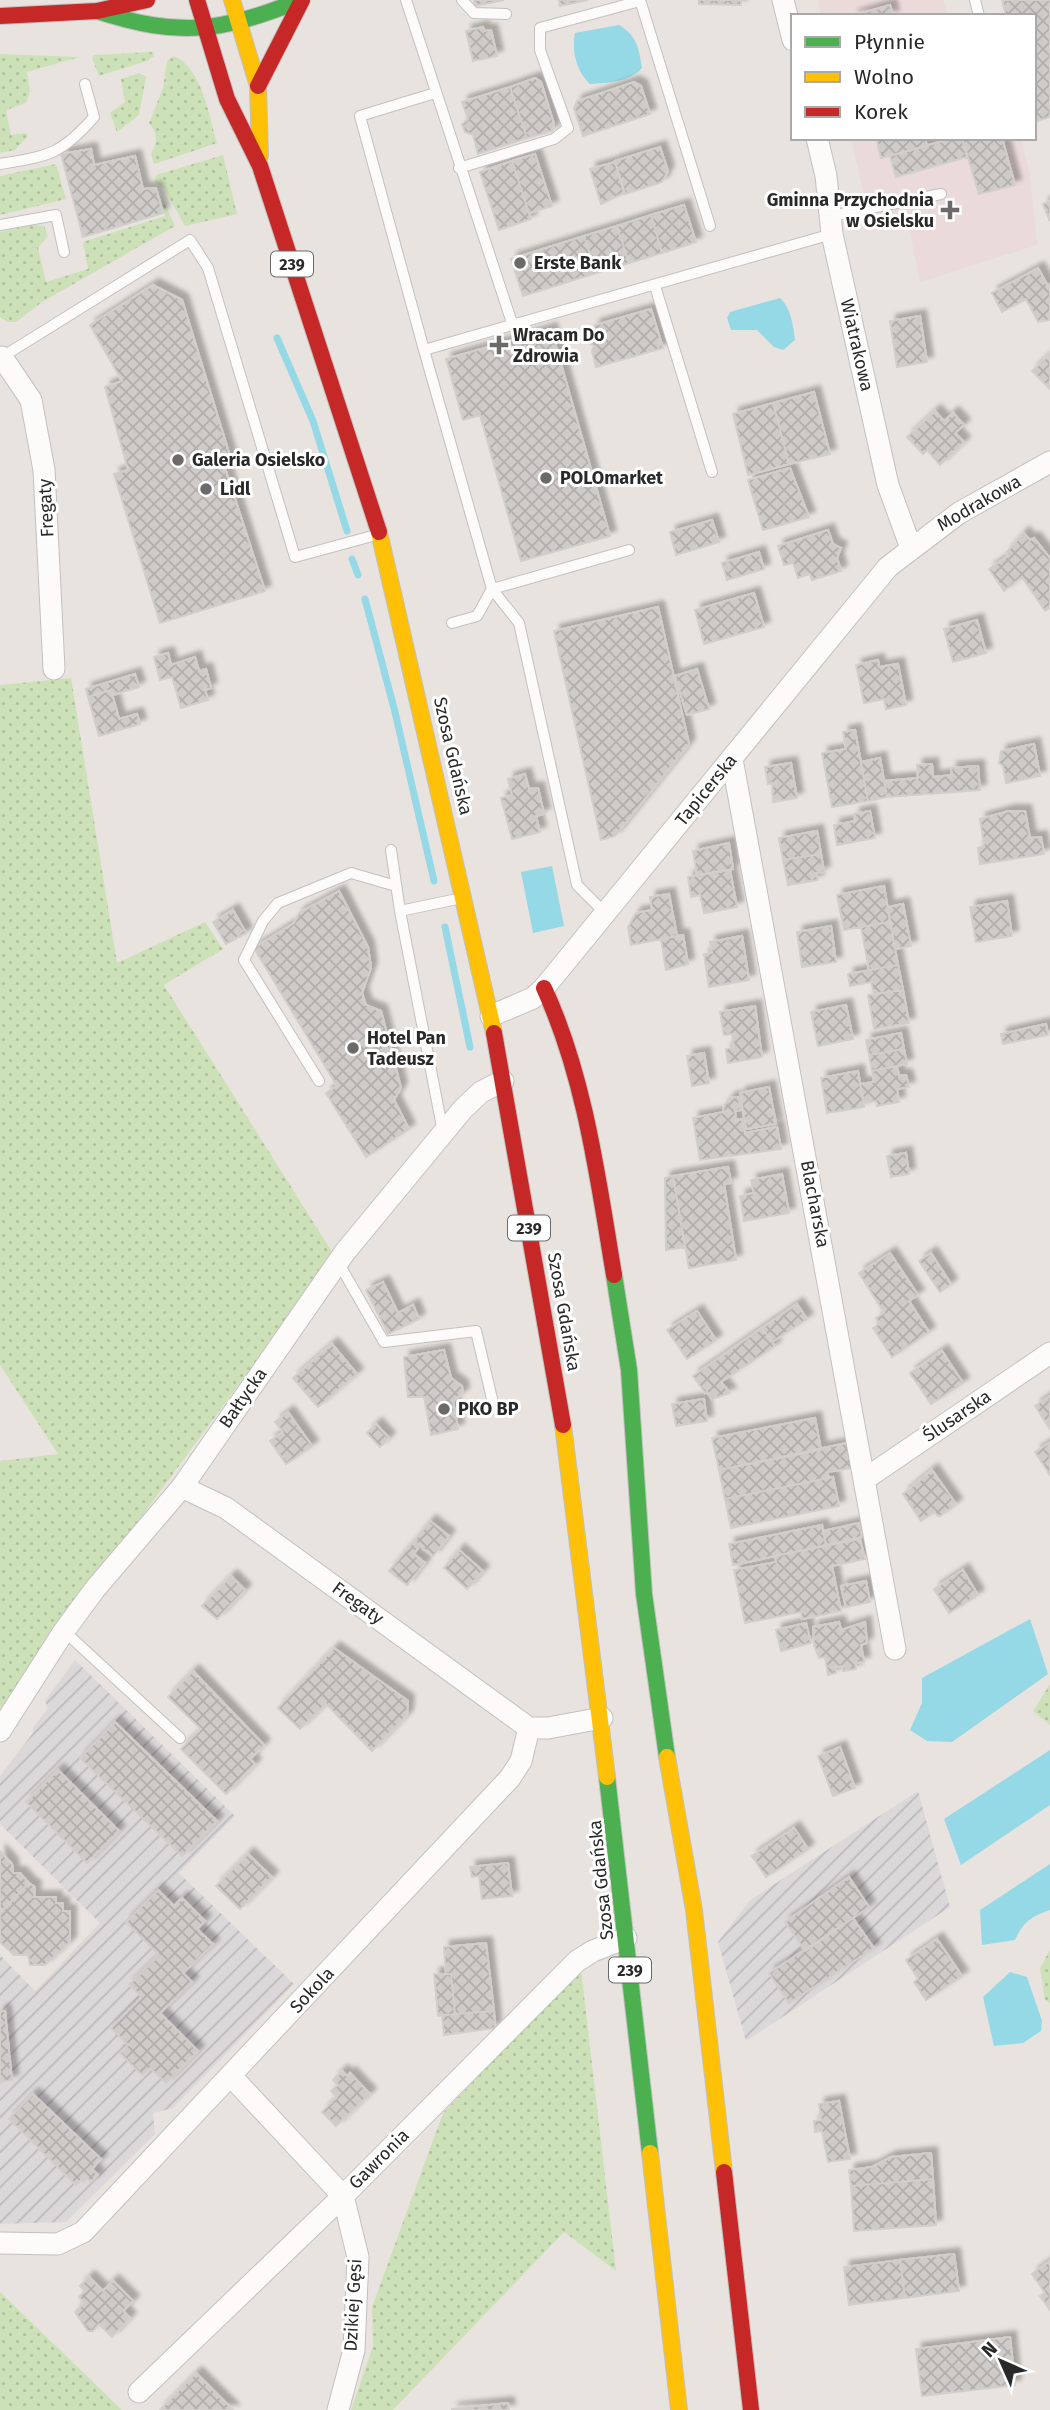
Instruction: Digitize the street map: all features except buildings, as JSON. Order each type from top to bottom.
[{"type":"main road","points":[[0,16],[97,11],[147,0]]},
{"type":"main road","name":"Szosa Gdańska","points":[[197,0],[227,99],[260,166],[380,534],[491,1016],[556,1374],[602,1717],[675,2409]]},
{"type":"main road","name":"Szosa Gdańska","points":[[232,0],[258,86],[260,166]]},
{"type":"main road","points":[[97,11],[166,29],[204,27],[267,14],[301,0]]},
{"type":"main road","points":[[258,86],[301,0]]},
{"type":"main road","points":[[544,988],[560,1023],[595,1162],[629,1370],[644,1594],[663,1737],[695,1910],[751,2410]]},
{"type":"street","points":[[783,0],[791,32]]},
{"type":"street","name":"Wiatrakowa","points":[[817,140],[826,176],[831,225],[888,485],[911,548]]},
{"type":"street","name":"Fregaty","points":[[1,356],[31,400],[44,470],[54,670]]},
{"type":"street","name":"Modrakowa","points":[[911,548],[959,513],[1047,471]]},
{"type":"street","name":"Tapicerska","points":[[491,1016],[533,999],[544,988],[888,567],[911,548]]},
{"type":"street","name":"Blacharska","points":[[732,759],[895,1649]]},
{"type":"street","name":"Bałtycka","points":[[0,1731],[64,1631],[95,1589],[182,1487],[338,1262],[471,1101],[503,1081]]},
{"type":"street","name":"Ślusarska","points":[[865,1479],[1050,1353]]},
{"type":"street","name":"Fregaty","points":[[182,1487],[226,1508],[529,1728]]},
{"type":"street","points":[[529,1728],[548,1728],[602,1717]]},
{"type":"street","name":"Sokola","points":[[0,2243],[58,2244],[83,2232],[510,1778],[521,1761],[529,1728]]},
{"type":"street","name":"Gawronia","points":[[139,2392],[343,2196],[577,1961],[593,1951],[626,1938]]},
{"type":"street","name":"Dzikiej Gęsi","points":[[231,2076],[343,2196],[358,2257],[354,2350],[338,2410]]},
{"type":"lane","points":[[406,0],[512,323]]},
{"type":"lane","points":[[462,0],[474,13],[506,14]]},
{"type":"lane","points":[[459,168],[554,139],[568,128],[540,50],[540,28],[640,0],[710,226]]},
{"type":"lane","points":[[0,164],[51,155],[76,139],[94,117],[85,85]]},
{"type":"lane","points":[[435,93],[360,116],[492,589],[519,623],[577,885],[605,913]]},
{"type":"lane","points":[[424,350],[512,323],[655,286],[831,225],[941,194]]},
{"type":"lane","points":[[0,225],[56,215],[64,252]]},
{"type":"lane","points":[[1,356],[190,240],[208,268],[295,557],[380,534]]},
{"type":"lane","points":[[655,286],[712,472]]},
{"type":"lane","points":[[452,623],[477,617],[492,589],[629,551]]},
{"type":"lane","points":[[391,850],[400,911],[443,1132]]},
{"type":"lane","points":[[319,1082],[244,960],[263,921],[278,903],[351,873],[396,886]]},
{"type":"lane","points":[[400,911],[464,897]]},
{"type":"lane","points":[[338,1262],[384,1342],[476,1331],[493,1403]]},
{"type":"lane","points":[[64,1631],[180,1738]]},
{"type":"shaded area","points":[[818,0],[943,0],[947,14],[821,14]]},
{"type":"shaded area","name":"Gminna Przychodnia w Osielsku","points":[[851,140],[1022,140],[1030,174],[1037,245],[920,282],[908,222],[872,231]]},
{"type":"shaded area","points":[[75,1660],[235,1816],[179,1873],[294,1984],[173,2108],[153,2113],[155,2134],[66,2222],[0,2224],[0,1955],[35,1991],[100,1923],[0,1824],[0,1776],[33,1733],[33,1728],[48,1708],[45,1701]]},
{"type":"shaded area","points":[[918,1791],[950,1907],[746,2041],[718,1942],[750,1900]]},
{"type":"green space","points":[[153,52],[154,56],[147,61],[99,76],[92,58],[94,55]]},
{"type":"green space","points":[[0,54],[80,57],[27,72],[30,91],[26,103],[6,110],[11,135],[27,133],[27,137],[15,150],[0,153]]},
{"type":"green space","points":[[174,56],[184,62],[198,82],[217,143],[154,164],[151,154],[156,138],[149,123],[163,88],[167,61]]},
{"type":"green space","points":[[139,73],[146,77],[139,115],[117,132],[110,113],[125,102],[121,79]]},
{"type":"green space","points":[[223,155],[237,214],[185,226],[164,188],[155,182],[156,175]]},
{"type":"green space","points":[[56,164],[66,199],[0,215],[0,176]]},
{"type":"green space","points":[[161,195],[175,226],[42,302],[16,322],[7,322],[0,317],[0,232],[32,225],[44,226],[48,236],[38,248],[46,282],[88,269],[83,242],[165,216]]},
{"type":"green space","points":[[71,678],[117,963],[205,922],[223,949],[164,985],[334,1255],[0,1709],[0,1461],[58,1454],[0,1365],[0,685]]},
{"type":"green space","points":[[1050,1684],[1050,1725],[1033,1711]]},
{"type":"green space","points":[[1050,1950],[1050,2003],[1045,2000],[1040,1968]]},
{"type":"green space","points":[[581,1969],[616,2271],[564,2232],[393,2410],[351,2410],[373,2346],[372,2307],[443,2113]]},
{"type":"green space","points":[[0,2292],[122,2410],[0,2410]]},
{"type":"water","points":[[619,25],[636,43],[642,68],[625,79],[590,84],[576,61],[575,33]]},
{"type":"water","points":[[780,298],[789,312],[795,340],[783,350],[774,347],[757,330],[731,330],[727,318],[730,312]]},
{"type":"water","points":[[552,866],[564,926],[533,933],[521,872]]},
{"type":"water","points":[[1030,1619],[1048,1674],[952,1742],[927,1741],[910,1730],[922,1703],[922,1678]]},
{"type":"water","points":[[1050,1750],[1050,1805],[961,1865],[944,1819]]},
{"type":"water","points":[[1050,1864],[1050,1910],[1029,1921],[1015,1940],[982,1945],[980,1910]]},
{"type":"water","points":[[1010,1972],[1027,1977],[1042,2021],[1041,2031],[1023,2043],[994,2046],[983,1997]]},
{"type":"waterway","points":[[277,338],[313,421],[347,531]]},
{"type":"waterway","points":[[352,559],[358,575]]},
{"type":"waterway","points":[[365,599],[395,712],[434,881]]},
{"type":"waterway","points":[[445,927],[470,1047]]},
{"type":"traffic: fast","points":[[97,11],[153,25],[200,28],[247,19],[301,0]]},
{"type":"traffic: fast","points":[[614,1275],[629,1370],[644,1594],[667,1757]]},
{"type":"traffic: fast","points":[[607,1777],[650,2153]]},
{"type":"traffic: slow","points":[[232,0],[258,86],[260,156]]},
{"type":"traffic: slow","points":[[379,532],[494,1033]]},
{"type":"traffic: slow","points":[[563,1425],[607,1777]]},
{"type":"traffic: slow","points":[[667,1757],[694,1910],[724,2172]]},
{"type":"traffic: slow","points":[[650,2153],[679,2410]]},
{"type":"traffic: jam","points":[[0,16],[97,11],[147,0]]},
{"type":"traffic: jam","points":[[197,0],[227,99],[260,166],[379,532]]},
{"type":"traffic: jam","points":[[258,86],[302,0]]},
{"type":"traffic: jam","points":[[544,988],[558,1022],[580,1093],[596,1165],[614,1275]]},
{"type":"traffic: jam","points":[[494,1033],[563,1425]]},
{"type":"traffic: jam","points":[[724,2172],[751,2410]]},
{"type":"place","name":"Gminna Przychodnia w Osielsku","points":[[950,210]]},
{"type":"place","name":"Erste Bank","points":[[520,263]]},
{"type":"place","name":"Wracam Do Zdrowia","points":[[499,345]]},
{"type":"place","name":"Galeria Osielsko","points":[[178,460]]},
{"type":"place","name":"POLOmarket","points":[[546,478]]},
{"type":"place","name":"Lidl","points":[[206,489]]},
{"type":"place","name":"Hotel Pan Tadeusz","points":[[353,1048]]},
{"type":"place","name":"PKO BP","points":[[444,1409]]}]
